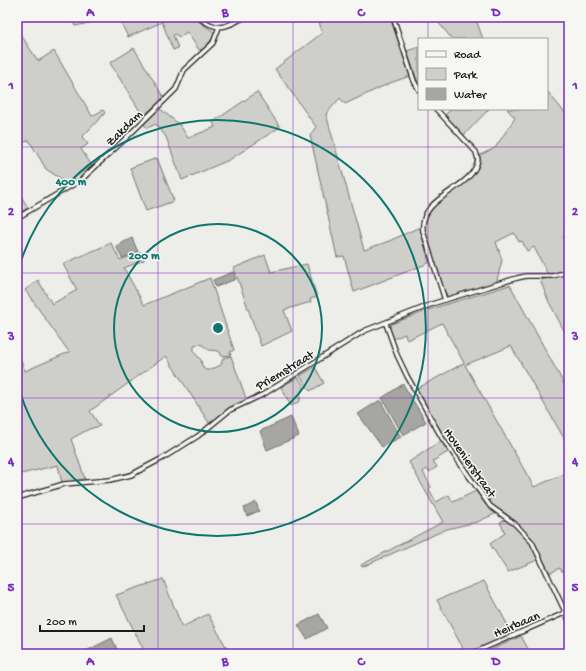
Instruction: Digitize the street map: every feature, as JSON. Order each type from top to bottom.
[{"type":"street","points":[[198,17],[210,26],[219,28],[230,25],[245,17]]},
{"type":"street","points":[[393,17],[414,81],[418,88]]},
{"type":"street","name":"Zakdam","points":[[17,218],[81,180],[124,140],[176,89],[184,70],[213,43],[219,28]]},
{"type":"street","points":[[437,110],[476,152],[478,160],[477,165],[470,176],[436,202],[428,211],[423,220],[422,231],[445,300]]},
{"type":"street","name":"Priemstraat","points":[[17,498],[64,484],[110,480],[131,475],[163,458],[198,436],[230,410],[274,388],[364,332],[445,300],[526,276],[553,276],[569,271]]},
{"type":"street","name":"Hovenierstraat","points":[[386,324],[407,376],[442,438],[487,503],[515,524],[532,542],[568,612],[569,620]]},
{"type":"street","name":"Heirbaan","points":[[470,654],[568,612]]},
{"type":"green space","points":[[72,17],[117,17],[75,26]]},
{"type":"green space","points":[[118,17],[192,17],[214,32],[214,36],[204,49],[199,50],[187,32],[179,37],[175,34],[173,35],[178,48],[173,50],[162,22],[128,37]]},
{"type":"green space","points":[[318,17],[390,17],[410,76],[390,83],[345,104],[340,98],[326,114],[364,250],[420,227],[429,263],[354,292],[344,256],[337,257],[310,135],[316,127],[275,69],[322,33]]},
{"type":"green space","points":[[434,17],[475,17],[483,38],[451,38]]},
{"type":"green space","points":[[17,29],[38,61],[54,51],[92,116],[103,110],[105,113],[82,137],[88,144],[81,149],[92,166],[67,183],[46,169],[29,140],[17,146]]},
{"type":"green space","points":[[418,47],[418,83],[407,51]]},
{"type":"green space","points":[[134,48],[164,98],[143,116],[110,63]]},
{"type":"green space","points":[[257,92],[280,127],[229,160],[182,180],[166,137],[156,124],[147,128],[143,123],[159,108],[180,125],[188,138],[215,127],[213,122]]},
{"type":"green space","points":[[548,92],[569,118],[569,233],[563,237],[569,246],[569,269],[548,275],[534,247],[527,251],[522,241],[519,242],[514,233],[496,242],[502,260],[496,284],[448,297],[438,276],[424,230],[426,216],[442,199],[472,176],[478,167],[480,155],[495,148],[515,118],[508,110],[548,110]]},
{"type":"green space","points":[[450,110],[488,110],[464,135],[445,115]]},
{"type":"green space","points":[[157,158],[174,201],[146,211],[130,168]]},
{"type":"green space","points":[[17,189],[28,208],[17,214]]},
{"type":"green space","points":[[111,243],[120,260],[141,252],[144,260],[124,268],[144,305],[210,278],[234,350],[230,352],[231,355],[222,356],[219,351],[209,350],[201,344],[194,346],[194,352],[201,360],[202,366],[205,370],[210,370],[221,365],[223,358],[231,356],[247,401],[228,410],[211,426],[166,356],[90,411],[100,426],[89,429],[71,439],[85,479],[62,483],[58,465],[17,475],[17,350],[25,371],[69,352],[25,290],[38,280],[52,304],[77,290],[63,264]]},
{"type":"green space","points":[[265,255],[271,272],[307,264],[317,297],[310,299],[311,302],[284,310],[292,331],[261,346],[234,268]]},
{"type":"green space","points":[[569,274],[569,340],[549,302],[540,280]]},
{"type":"green space","points":[[510,285],[569,393],[569,447],[511,346],[465,365],[534,487],[569,472],[569,566],[562,572],[560,568],[550,573],[531,537],[508,515],[488,502],[447,444],[416,389],[464,363],[442,323],[407,340],[405,334],[393,339],[389,329],[391,324],[434,308]]},
{"type":"green space","points":[[315,367],[324,383],[310,391],[300,376]]},
{"type":"green space","points":[[298,377],[305,388],[302,389],[300,401],[291,406],[281,387]]},
{"type":"green space","points":[[439,442],[442,442],[448,452],[433,461],[437,467],[429,472],[427,469],[423,472],[431,487],[429,489],[436,502],[449,495],[453,502],[476,491],[486,505],[497,513],[477,522],[447,529],[362,567],[361,565],[443,522],[409,462]]},
{"type":"green space","points":[[507,519],[525,534],[540,559],[508,572],[490,544],[505,533],[500,522]]},
{"type":"green space","points":[[163,579],[182,627],[208,614],[230,654],[146,654],[116,595]]},
{"type":"green space","points":[[484,581],[513,635],[466,654],[437,600]]},
{"type":"green space","points":[[521,636],[531,654],[483,654]]},
{"type":"water","points":[[132,238],[138,252],[122,258],[116,246]]},
{"type":"water","points":[[233,272],[236,279],[216,287],[213,280]]},
{"type":"water","points":[[403,384],[426,422],[403,435],[382,398]]},
{"type":"water","points":[[380,400],[401,437],[382,447],[358,414]]},
{"type":"water","points":[[291,417],[299,436],[267,450],[260,431]]},
{"type":"water","points":[[256,502],[259,511],[247,516],[244,508]]},
{"type":"water","points":[[319,614],[327,628],[307,639],[298,625]]},
{"type":"water","points":[[112,638],[119,654],[80,654]]}]
